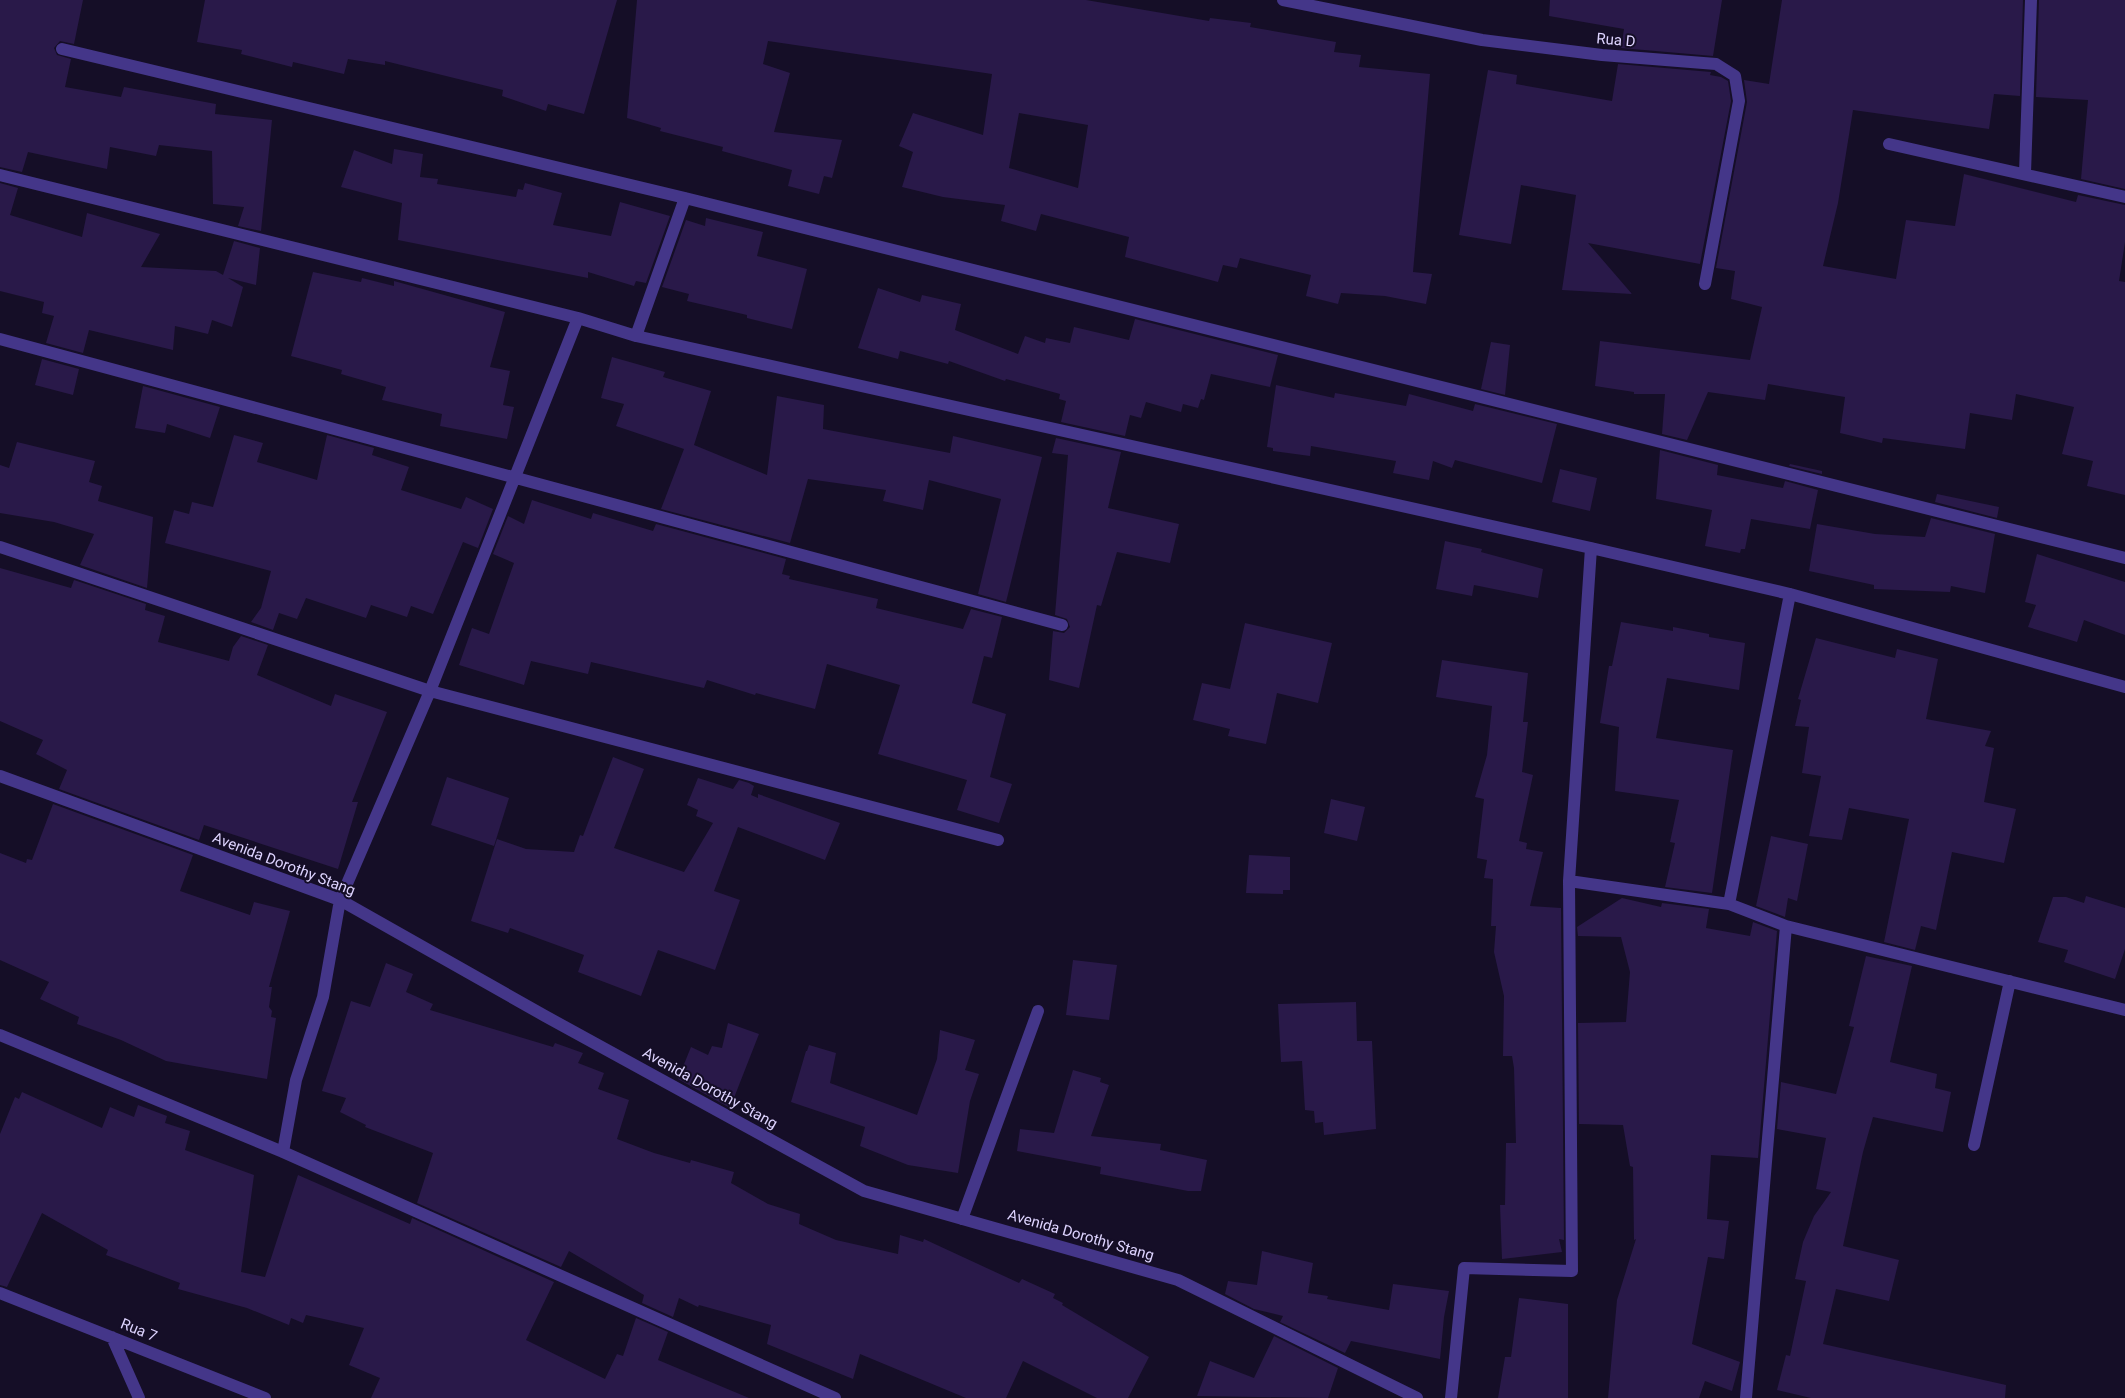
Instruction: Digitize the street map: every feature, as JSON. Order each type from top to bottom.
[{"type":"street","name":"Rua D","points":[[1283,0],[1482,40],[1602,55],[1716,64],[1734,76],[1739,101],[1705,284]]},
{"type":"street","points":[[2024,173],[2031,0]]},
{"type":"street","points":[[62,49],[685,198],[2125,558]]},
{"type":"street","points":[[1890,144],[2125,197]]},
{"type":"street","points":[[0,175],[578,318],[636,336],[1790,594],[2125,687]]},
{"type":"street","points":[[636,336],[685,198]]},
{"type":"street","points":[[283,1152],[296,1080],[323,997],[340,900],[430,691],[578,318]]},
{"type":"street","points":[[0,339],[1062,625]]},
{"type":"street","points":[[0,547],[430,691],[998,840]]},
{"type":"street","points":[[1451,1398],[1464,1268],[1572,1271],[1569,882],[1591,548]]},
{"type":"street","points":[[1729,904],[1790,594]]},
{"type":"street","name":"Avenida Dorothy Stang","points":[[0,776],[340,900],[544,1016],[864,1191],[1178,1280],[1417,1398]]},
{"type":"street","points":[[1569,882],[1729,904],[1786,926],[2125,1010]]},
{"type":"street","points":[[1746,1398],[1786,926]]},
{"type":"street","points":[[1974,1145],[2010,981]]},
{"type":"street","points":[[962,1219],[1038,1011]]},
{"type":"street","points":[[0,1035],[283,1152],[835,1398]]},
{"type":"street","name":"Rua 7","points":[[0,1293],[265,1398]]},
{"type":"street","points":[[112,1338],[139,1398]]},
{"type":"building","points":[[0,0],[83,0],[74,44],[60,41],[54,48],[57,55],[71,59],[65,87],[121,97],[124,87],[216,104],[215,114],[272,120],[261,231],[238,226],[244,207],[213,204],[212,151],[159,145],[156,156],[110,147],[107,169],[28,152],[22,172],[0,167]]},
{"type":"building","points":[[205,0],[617,0],[584,114],[548,104],[546,111],[502,96],[503,90],[385,61],[385,65],[348,59],[344,74],[293,62],[292,67],[241,54],[242,50],[197,42]]},
{"type":"building","points":[[637,0],[1086,0],[1209,21],[1210,18],[1251,23],[1250,27],[1336,42],[1334,52],[1361,55],[1359,67],[1430,74],[1413,272],[1432,274],[1426,304],[1385,296],[1341,293],[1338,304],[1306,296],[1311,275],[1240,258],[1237,268],[1223,265],[1218,282],[1125,257],[1129,237],[1041,214],[1036,231],[1001,221],[1005,205],[943,197],[902,187],[913,152],[899,146],[913,113],[983,135],[992,74],[768,41],[763,64],[790,73],[774,132],[842,140],[832,178],[824,176],[819,194],[788,186],[792,170],[722,151],[723,147],[660,131],[661,128],[627,118]],"holes":[[[1019,113],[1088,125],[1078,188],[1009,168]]]},
{"type":"building","points":[[1550,0],[1722,0],[1713,56],[1621,48],[1624,29],[1549,16]]},
{"type":"building","points":[[1782,0],[2023,0],[2020,96],[1994,94],[1989,129],[1853,110],[1838,203],[1823,266],[1896,279],[1906,220],[1955,226],[1964,174],[2076,202],[2078,195],[2125,205],[2125,242],[2119,281],[2125,282],[2125,495],[2087,486],[2093,461],[2062,454],[2074,407],[2016,394],[2012,420],[1970,413],[1965,449],[1883,438],[1882,443],[1840,433],[1845,397],[1768,384],[1765,400],[1708,392],[1687,440],[1662,434],[1665,394],[1634,394],[1634,392],[1595,386],[1600,341],[1750,360],[1762,307],[1731,299],[1735,271],[1716,268],[1747,102],[1744,80],[1769,84]]},
{"type":"building","points":[[2039,0],[2125,0],[2125,189],[2081,179],[2088,100],[2036,97]]},
{"type":"building","points":[[1618,64],[1711,72],[1710,75],[1721,77],[1728,81],[1731,101],[1700,264],[1588,243],[1632,294],[1562,290],[1576,195],[1521,185],[1511,244],[1459,235],[1488,70],[1517,75],[1516,84],[1612,101]]},
{"type":"building","points":[[394,149],[423,154],[420,177],[438,179],[437,184],[516,197],[518,189],[523,190],[525,183],[562,193],[553,225],[611,236],[620,202],[670,216],[646,283],[636,281],[634,286],[588,272],[588,278],[398,240],[402,203],[341,187],[354,150],[392,164]]},
{"type":"building","points":[[0,183],[18,188],[10,215],[82,237],[87,213],[160,234],[141,267],[216,271],[223,275],[234,241],[260,248],[256,285],[228,278],[243,287],[232,327],[212,320],[208,334],[175,326],[173,350],[89,330],[83,353],[46,343],[54,316],[42,313],[44,302],[0,291]]},
{"type":"building","points":[[706,218],[763,232],[757,256],[807,269],[792,329],[747,318],[747,315],[687,301],[689,294],[662,287],[686,220],[705,226]]},
{"type":"building","points":[[313,272],[361,282],[362,278],[394,286],[394,281],[505,312],[490,367],[510,371],[503,405],[514,407],[507,439],[440,426],[442,414],[382,400],[386,387],[341,374],[342,370],[291,356]]},
{"type":"building","points":[[878,288],[920,302],[922,295],[961,304],[955,330],[1018,354],[1025,336],[1045,343],[1046,338],[1070,343],[1074,327],[1129,340],[1135,319],[1278,355],[1270,387],[1211,374],[1204,400],[1201,399],[1198,408],[1183,404],[1181,412],[1146,402],[1141,418],[1130,415],[1125,436],[1061,422],[1066,401],[1059,399],[1060,394],[1006,379],[1005,381],[949,361],[948,364],[900,351],[898,359],[858,348]]},
{"type":"building","points":[[1491,342],[1510,345],[1505,395],[1481,389]]},
{"type":"building","points":[[612,357],[665,372],[663,377],[711,391],[694,445],[767,475],[777,396],[824,405],[823,429],[950,453],[953,436],[1042,457],[1006,602],[978,594],[1001,499],[929,480],[923,510],[883,501],[886,490],[808,479],[790,543],[661,509],[684,449],[616,426],[624,404],[601,398]]},
{"type":"building","points":[[42,359],[79,369],[73,395],[35,385]]},
{"type":"building","points":[[1276,385],[1334,398],[1335,393],[1406,406],[1409,394],[1473,411],[1475,404],[1557,424],[1542,483],[1455,460],[1452,468],[1433,461],[1429,480],[1393,473],[1396,461],[1311,446],[1310,456],[1273,451],[1273,448],[1267,447]]},
{"type":"building","points":[[143,386],[220,407],[210,438],[167,424],[165,433],[135,428]]},
{"type":"building","points":[[234,435],[263,443],[257,462],[317,480],[327,435],[374,448],[372,455],[409,467],[401,490],[461,509],[466,497],[493,509],[478,548],[463,542],[433,614],[411,606],[407,617],[371,605],[366,618],[306,598],[297,619],[279,613],[273,630],[251,622],[261,608],[271,571],[165,543],[174,510],[189,514],[192,502],[213,507]]},
{"type":"building","points":[[1056,438],[1121,452],[1108,508],[1179,524],[1170,563],[1117,552],[1101,606],[1097,605],[1079,688],[1049,680],[1053,631],[1064,633],[1070,627],[1067,619],[1055,615],[1068,455],[1052,453]]},
{"type":"building","points":[[17,442],[95,461],[89,482],[102,486],[98,501],[153,517],[147,588],[80,565],[94,534],[54,522],[0,513],[0,465],[9,468]]},
{"type":"building","points":[[1660,450],[1718,465],[1717,475],[1783,488],[1785,481],[1818,490],[1810,529],[1751,519],[1745,549],[1741,549],[1740,553],[1705,546],[1712,510],[1656,499]]},
{"type":"building","points":[[1790,464],[1822,471],[1822,474],[1789,466]]},
{"type":"building","points":[[1560,469],[1597,478],[1590,511],[1552,502]]},
{"type":"building","points":[[1937,494],[1999,507],[1997,518],[1935,502]]},
{"type":"building","points":[[532,500],[591,519],[593,513],[653,531],[656,524],[786,559],[782,574],[790,576],[789,579],[878,599],[876,608],[963,629],[971,609],[1002,617],[992,658],[984,656],[972,703],[1006,714],[990,777],[1012,784],[999,823],[957,810],[967,780],[878,754],[900,685],[827,664],[815,709],[756,693],[755,695],[707,680],[704,688],[591,662],[588,674],[531,661],[524,685],[459,665],[472,628],[489,634],[514,563],[493,554],[508,516],[524,524]]},
{"type":"building","points":[[1931,518],[1995,534],[1985,593],[1951,586],[1950,592],[1874,589],[1874,585],[1809,571],[1817,524],[1875,534],[1925,537]]},
{"type":"building","points":[[1445,541],[1482,549],[1481,552],[1543,569],[1538,598],[1474,585],[1472,596],[1436,589]]},
{"type":"building","points":[[2037,554],[2125,582],[2125,635],[2084,620],[2077,642],[2028,627],[2036,605],[2025,602]]},
{"type":"building","points":[[0,568],[71,588],[74,580],[146,604],[145,610],[165,616],[158,642],[229,661],[233,647],[241,636],[268,645],[257,675],[331,706],[335,694],[387,712],[352,802],[358,802],[338,869],[204,825],[199,840],[59,789],[67,770],[36,754],[43,740],[0,721]]},
{"type":"building","points":[[1621,622],[1673,631],[1673,627],[1709,634],[1709,637],[1745,643],[1739,690],[1667,678],[1656,738],[1733,750],[1712,893],[1665,887],[1675,843],[1670,842],[1679,800],[1615,791],[1619,727],[1600,723],[1609,666],[1612,666]]},
{"type":"building","points":[[1245,623],[1332,643],[1318,703],[1277,693],[1266,744],[1228,736],[1230,729],[1193,720],[1202,683],[1230,689]]},
{"type":"building","points":[[1816,638],[1895,658],[1897,649],[1938,659],[1926,719],[1991,731],[1985,746],[1994,748],[1984,802],[2016,809],[2004,863],[1952,852],[1936,930],[1921,926],[1915,950],[1884,942],[1909,819],[1849,808],[1842,840],[1809,836],[1821,776],[1802,773],[1809,727],[1795,726],[1801,700],[1798,699]]},
{"type":"building","points":[[1442,660],[1528,673],[1523,722],[1528,722],[1522,772],[1533,775],[1519,841],[1527,843],[1526,849],[1543,852],[1530,906],[1561,908],[1564,1240],[1559,1239],[1562,1252],[1502,1259],[1500,1205],[1505,1205],[1506,1143],[1516,1143],[1514,1068],[1512,1056],[1503,1056],[1504,996],[1494,952],[1496,926],[1491,926],[1493,879],[1484,878],[1487,860],[1477,858],[1484,799],[1475,797],[1487,755],[1492,706],[1436,697]]},
{"type":"building","points":[[613,757],[644,769],[614,848],[684,872],[713,823],[696,816],[698,810],[687,805],[698,778],[733,789],[739,780],[749,783],[754,786],[751,795],[758,798],[758,794],[840,823],[825,860],[738,827],[714,891],[740,900],[715,970],[658,950],[641,996],[578,972],[584,955],[510,928],[508,933],[471,921],[497,839],[526,849],[574,852],[580,835],[583,836]]},
{"type":"building","points":[[447,777],[509,798],[494,846],[431,825]]},
{"type":"building","points":[[1331,799],[1365,807],[1357,841],[1324,833]]},
{"type":"building","points":[[53,804],[193,855],[180,891],[250,915],[254,902],[290,911],[269,987],[272,987],[269,1007],[272,1011],[271,1017],[276,1018],[267,1079],[166,1061],[121,1040],[77,1024],[79,1017],[40,999],[49,982],[0,960],[0,853],[26,863],[27,859],[32,860]]},
{"type":"building","points":[[1771,836],[1808,844],[1797,901],[1788,898],[1785,917],[1756,906]]},
{"type":"building","points":[[1249,855],[1290,857],[1290,890],[1283,890],[1283,894],[1246,893]]},
{"type":"building","points":[[2086,896],[2125,908],[2125,949],[2115,979],[2064,962],[2068,950],[2038,942],[2053,897],[2066,897],[2084,903]]},
{"type":"building","points":[[1622,898],[1661,907],[1662,903],[1709,909],[1706,928],[1750,936],[1753,922],[1777,931],[1758,1158],[1711,1155],[1707,1219],[1729,1221],[1724,1259],[1708,1257],[1692,1344],[1740,1362],[1732,1391],[1705,1381],[1699,1398],[1608,1398],[1617,1300],[1636,1239],[1634,1240],[1633,1167],[1630,1166],[1623,1125],[1579,1124],[1578,1023],[1626,1022],[1630,972],[1621,937],[1578,936],[1577,927]]},
{"type":"building","points":[[1866,956],[1912,966],[1890,1062],[1937,1074],[1935,1088],[1951,1092],[1943,1132],[1873,1117],[1863,1152],[1843,1246],[1899,1260],[1889,1301],[1836,1289],[1823,1344],[2006,1385],[2005,1398],[1811,1398],[1777,1390],[1786,1355],[1790,1356],[1806,1281],[1795,1279],[1803,1242],[1814,1216],[1831,1192],[1816,1189],[1826,1138],[1777,1129],[1781,1082],[1836,1094],[1854,1027],[1849,1026]]},
{"type":"building","points":[[1073,960],[1117,965],[1109,1020],[1066,1015]]},
{"type":"building","points":[[386,963],[413,974],[406,992],[433,1004],[430,1010],[553,1047],[555,1043],[583,1053],[578,1063],[604,1073],[598,1089],[629,1100],[617,1139],[654,1153],[690,1163],[691,1160],[734,1172],[731,1183],[768,1204],[800,1214],[799,1224],[836,1240],[898,1254],[900,1235],[923,1242],[924,1239],[1019,1283],[1022,1279],[1055,1294],[1053,1298],[1063,1303],[1062,1305],[1149,1357],[1128,1398],[1097,1398],[1023,1361],[1006,1398],[966,1398],[860,1354],[853,1379],[767,1344],[771,1325],[699,1305],[698,1307],[679,1298],[673,1317],[642,1303],[644,1295],[569,1251],[561,1267],[417,1203],[433,1153],[365,1127],[366,1125],[340,1112],[346,1098],[322,1091],[351,1001],[370,1007]]},
{"type":"building","points":[[1356,1002],[1357,1041],[1372,1041],[1376,1129],[1324,1135],[1323,1122],[1315,1123],[1314,1111],[1305,1110],[1302,1061],[1281,1062],[1278,1004]]},
{"type":"building","points":[[728,1023],[759,1034],[730,1108],[678,1079],[691,1047],[708,1055],[712,1046],[722,1048]]},
{"type":"building","points":[[940,1030],[975,1040],[965,1070],[979,1074],[970,1101],[958,1173],[908,1165],[860,1146],[865,1127],[791,1102],[809,1045],[836,1053],[830,1083],[917,1115],[937,1059]]},
{"type":"building","points":[[1073,1070],[1101,1078],[1100,1082],[1109,1085],[1091,1136],[1161,1144],[1160,1150],[1207,1160],[1201,1191],[1188,1191],[1100,1174],[1101,1167],[1017,1151],[1020,1129],[1054,1133]]},
{"type":"building","points":[[22,1092],[102,1128],[110,1107],[134,1117],[138,1105],[167,1116],[165,1123],[190,1131],[185,1150],[254,1175],[241,1272],[265,1277],[298,1175],[410,1224],[412,1218],[554,1282],[526,1340],[605,1379],[617,1354],[623,1356],[636,1318],[668,1332],[658,1360],[749,1398],[371,1398],[380,1378],[349,1365],[364,1328],[306,1315],[303,1323],[291,1318],[289,1325],[247,1308],[178,1289],[180,1283],[106,1255],[108,1250],[42,1213],[7,1287],[0,1285],[0,1134],[15,1097],[19,1099]]},
{"type":"building","points":[[1262,1251],[1313,1263],[1308,1293],[1328,1296],[1327,1299],[1389,1310],[1393,1284],[1449,1291],[1444,1317],[1440,1359],[1351,1341],[1345,1353],[1280,1322],[1283,1316],[1254,1309],[1225,1294],[1228,1281],[1257,1285]]},
{"type":"building","points":[[1519,1298],[1568,1304],[1568,1398],[1498,1398],[1505,1357],[1511,1357]]},
{"type":"building","points":[[1274,1336],[1338,1368],[1328,1398],[1197,1396],[1210,1361],[1254,1378]]}]
